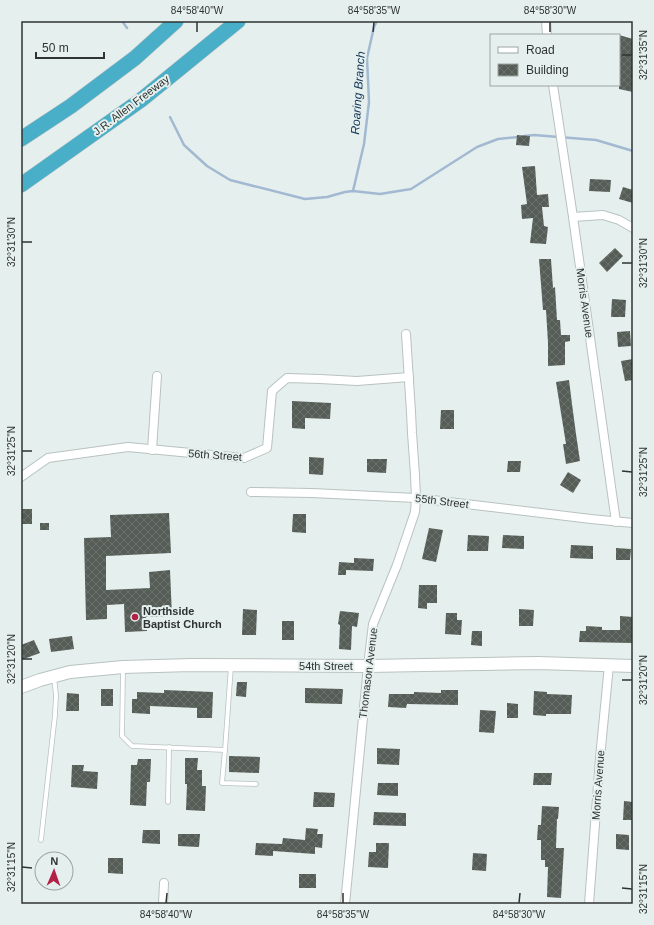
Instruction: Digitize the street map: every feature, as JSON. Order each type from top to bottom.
[{"type":"highway","points":[[21,140],[78,101],[135,58],[175,21]]},
{"type":"highway","name":"J.R. Allen Freeway","points":[[21,185],[141,100],[238,21]]},
{"type":"main road","name":"54th Street","points":[[21,687],[70,672],[123,667],[191,665],[368,666],[538,663],[633,666]]},
{"type":"street","points":[[546,21],[547,34]]},
{"type":"street","name":"Morris Avenue","points":[[553,86],[574,217],[616,522]]},
{"type":"street","points":[[574,217],[603,215],[619,220],[633,228]]},
{"type":"street","name":"Thomason Avenue","points":[[345,904],[373,624],[397,565],[415,512],[416,498],[406,334]]},
{"type":"street","points":[[152,450],[157,376]]},
{"type":"street","name":"56th Street","points":[[21,477],[48,458],[128,447],[244,458],[267,448],[272,390],[287,378],[357,381],[409,377]]},
{"type":"street","name":"55th Street","points":[[251,492],[312,493],[416,498],[633,523]]},
{"type":"street","name":"Morris Avenue","points":[[589,904],[600,758],[609,666]]},
{"type":"street","points":[[163,904],[164,883]]},
{"type":"lane","points":[[231,666],[222,783],[256,784]]},
{"type":"lane","points":[[123,667],[122,736],[132,746],[225,750]]},
{"type":"lane","points":[[41,840],[55,715],[56,695],[54,676]]},
{"type":"lane","points":[[168,802],[169,747]]},
{"type":"building","points":[[620,35],[633,39],[633,92],[619,89]]},
{"type":"building","points":[[517,135],[530,136],[529,146],[516,145]]},
{"type":"building","points":[[535,166],[537,195],[548,194],[549,207],[542,207],[544,226],[548,227],[546,244],[530,243],[533,218],[522,219],[521,205],[527,204],[522,167]]},
{"type":"building","points":[[590,179],[611,180],[610,192],[589,191]]},
{"type":"building","points":[[623,187],[633,190],[633,203],[619,199]]},
{"type":"building","points":[[615,248],[623,256],[607,272],[599,263]]},
{"type":"building","points":[[539,259],[551,259],[553,288],[555,287],[557,320],[560,320],[561,335],[570,335],[570,341],[565,342],[565,365],[548,366],[546,310],[543,310]]},
{"type":"building","points":[[612,299],[626,300],[625,317],[611,317]]},
{"type":"building","points":[[630,331],[631,346],[618,347],[617,332]]},
{"type":"building","points":[[633,359],[633,380],[625,381],[621,361]]},
{"type":"building","points":[[569,380],[580,461],[566,464],[563,444],[566,444],[556,382]]},
{"type":"building","points":[[292,401],[331,403],[330,419],[305,418],[305,429],[292,428]]},
{"type":"building","points":[[441,410],[454,410],[454,429],[440,429]]},
{"type":"building","points":[[309,457],[324,458],[323,475],[309,474]]},
{"type":"building","points":[[367,459],[387,459],[386,473],[367,472]]},
{"type":"building","points":[[508,461],[521,461],[520,472],[507,472]]},
{"type":"building","points":[[568,472],[581,480],[573,493],[560,485]]},
{"type":"building","points":[[21,509],[32,509],[32,524],[21,524]]},
{"type":"building","points":[[169,513],[171,553],[106,556],[106,590],[150,588],[149,572],[170,570],[172,616],[146,617],[147,631],[125,632],[124,604],[107,605],[107,619],[86,620],[84,538],[111,537],[110,515]]},
{"type":"building","points":[[293,514],[306,514],[306,533],[292,532]]},
{"type":"building","points":[[40,523],[49,523],[49,530],[40,530]]},
{"type":"building","points":[[429,528],[443,530],[436,562],[422,559]]},
{"type":"building","points":[[468,535],[489,536],[488,551],[467,551]]},
{"type":"building","points":[[503,535],[524,536],[524,549],[502,548]]},
{"type":"building","points":[[571,545],[593,546],[593,559],[570,558]]},
{"type":"building","points":[[616,548],[631,549],[630,560],[616,560]]},
{"type":"building","points":[[354,558],[374,559],[373,571],[346,570],[346,575],[338,575],[339,562],[354,563]]},
{"type":"building","points":[[419,585],[437,585],[437,603],[427,603],[427,609],[418,608]]},
{"type":"building","points":[[243,609],[257,610],[256,635],[242,635]]},
{"type":"building","points":[[519,609],[534,610],[533,626],[519,626]]},
{"type":"building","points":[[340,611],[359,613],[357,627],[352,626],[351,650],[339,649],[340,625],[338,624]]},
{"type":"building","points":[[446,613],[457,613],[457,620],[462,620],[461,635],[445,634]]},
{"type":"building","points":[[620,616],[633,617],[632,643],[579,642],[580,631],[586,631],[586,626],[602,627],[602,630],[620,630]]},
{"type":"building","points":[[282,621],[294,621],[294,640],[282,640]]},
{"type":"building","points":[[472,631],[482,631],[482,646],[471,645]]},
{"type":"building","points":[[72,636],[74,649],[51,652],[49,639]]},
{"type":"building","points":[[34,640],[40,653],[21,660],[21,645]]},
{"type":"building","points":[[237,682],[247,682],[246,697],[236,696]]},
{"type":"building","points":[[305,688],[343,689],[342,704],[305,703]]},
{"type":"building","points":[[101,689],[113,689],[113,706],[101,706]]},
{"type":"building","points":[[164,690],[213,692],[212,718],[197,718],[197,708],[150,706],[150,714],[132,713],[132,699],[137,699],[137,692],[164,693]]},
{"type":"building","points":[[441,690],[458,690],[458,705],[407,704],[406,708],[388,707],[389,694],[414,694],[414,692],[441,693]]},
{"type":"building","points":[[534,691],[547,692],[547,694],[572,695],[571,714],[546,714],[546,716],[533,715]]},
{"type":"building","points":[[67,693],[79,694],[79,711],[66,711]]},
{"type":"building","points":[[507,703],[518,704],[518,718],[507,718]]},
{"type":"building","points":[[480,710],[496,711],[494,733],[479,732]]},
{"type":"building","points":[[377,748],[400,749],[399,765],[377,764]]},
{"type":"building","points":[[229,756],[260,757],[259,773],[229,772]]},
{"type":"building","points":[[185,758],[198,758],[197,770],[202,770],[202,786],[206,786],[205,811],[186,810],[187,784],[185,784]]},
{"type":"building","points":[[138,759],[151,759],[150,782],[147,782],[146,806],[130,805],[131,765],[137,765]]},
{"type":"building","points":[[72,765],[84,765],[83,771],[98,772],[97,789],[71,787]]},
{"type":"building","points":[[534,773],[552,773],[551,785],[533,785]]},
{"type":"building","points":[[378,783],[398,783],[398,796],[377,795]]},
{"type":"building","points":[[314,792],[335,793],[334,807],[313,807]]},
{"type":"building","points":[[624,801],[633,802],[633,820],[623,820]]},
{"type":"building","points":[[542,806],[559,807],[556,848],[564,848],[561,898],[547,897],[548,867],[545,867],[545,860],[541,860],[541,840],[537,840],[538,825],[541,825]]},
{"type":"building","points":[[374,812],[406,813],[406,826],[373,825]]},
{"type":"building","points":[[306,828],[318,829],[317,834],[323,834],[322,848],[315,847],[315,854],[273,851],[273,856],[255,855],[256,843],[282,844],[283,838],[305,840]]},
{"type":"building","points":[[143,830],[160,830],[160,844],[142,843]]},
{"type":"building","points":[[178,834],[200,834],[199,847],[178,846]]},
{"type":"building","points":[[616,834],[629,835],[629,850],[616,849]]},
{"type":"building","points":[[376,843],[389,843],[388,868],[368,867],[369,852],[376,852]]},
{"type":"building","points":[[473,853],[487,854],[486,871],[472,870]]},
{"type":"building","points":[[108,858],[123,858],[123,874],[108,873]]},
{"type":"building","points":[[299,874],[316,874],[316,888],[299,888]]},
{"type":"waterway","name":"Roaring Branch","points":[[122,21],[127,28]]},
{"type":"waterway","name":"Roaring Branch","points":[[353,191],[364,144],[369,102],[367,58],[374,27],[377,21]]},
{"type":"waterway","name":"Roaring Branch","points":[[170,117],[184,145],[207,166],[230,180],[305,199],[327,197],[353,191],[380,194],[411,189],[477,147],[498,139],[519,137]]},
{"type":"waterway","points":[[524,136],[534,135],[596,140],[633,151]]},
{"type":"place","name":"Northside Baptist Church","points":[[135,617]]}]
